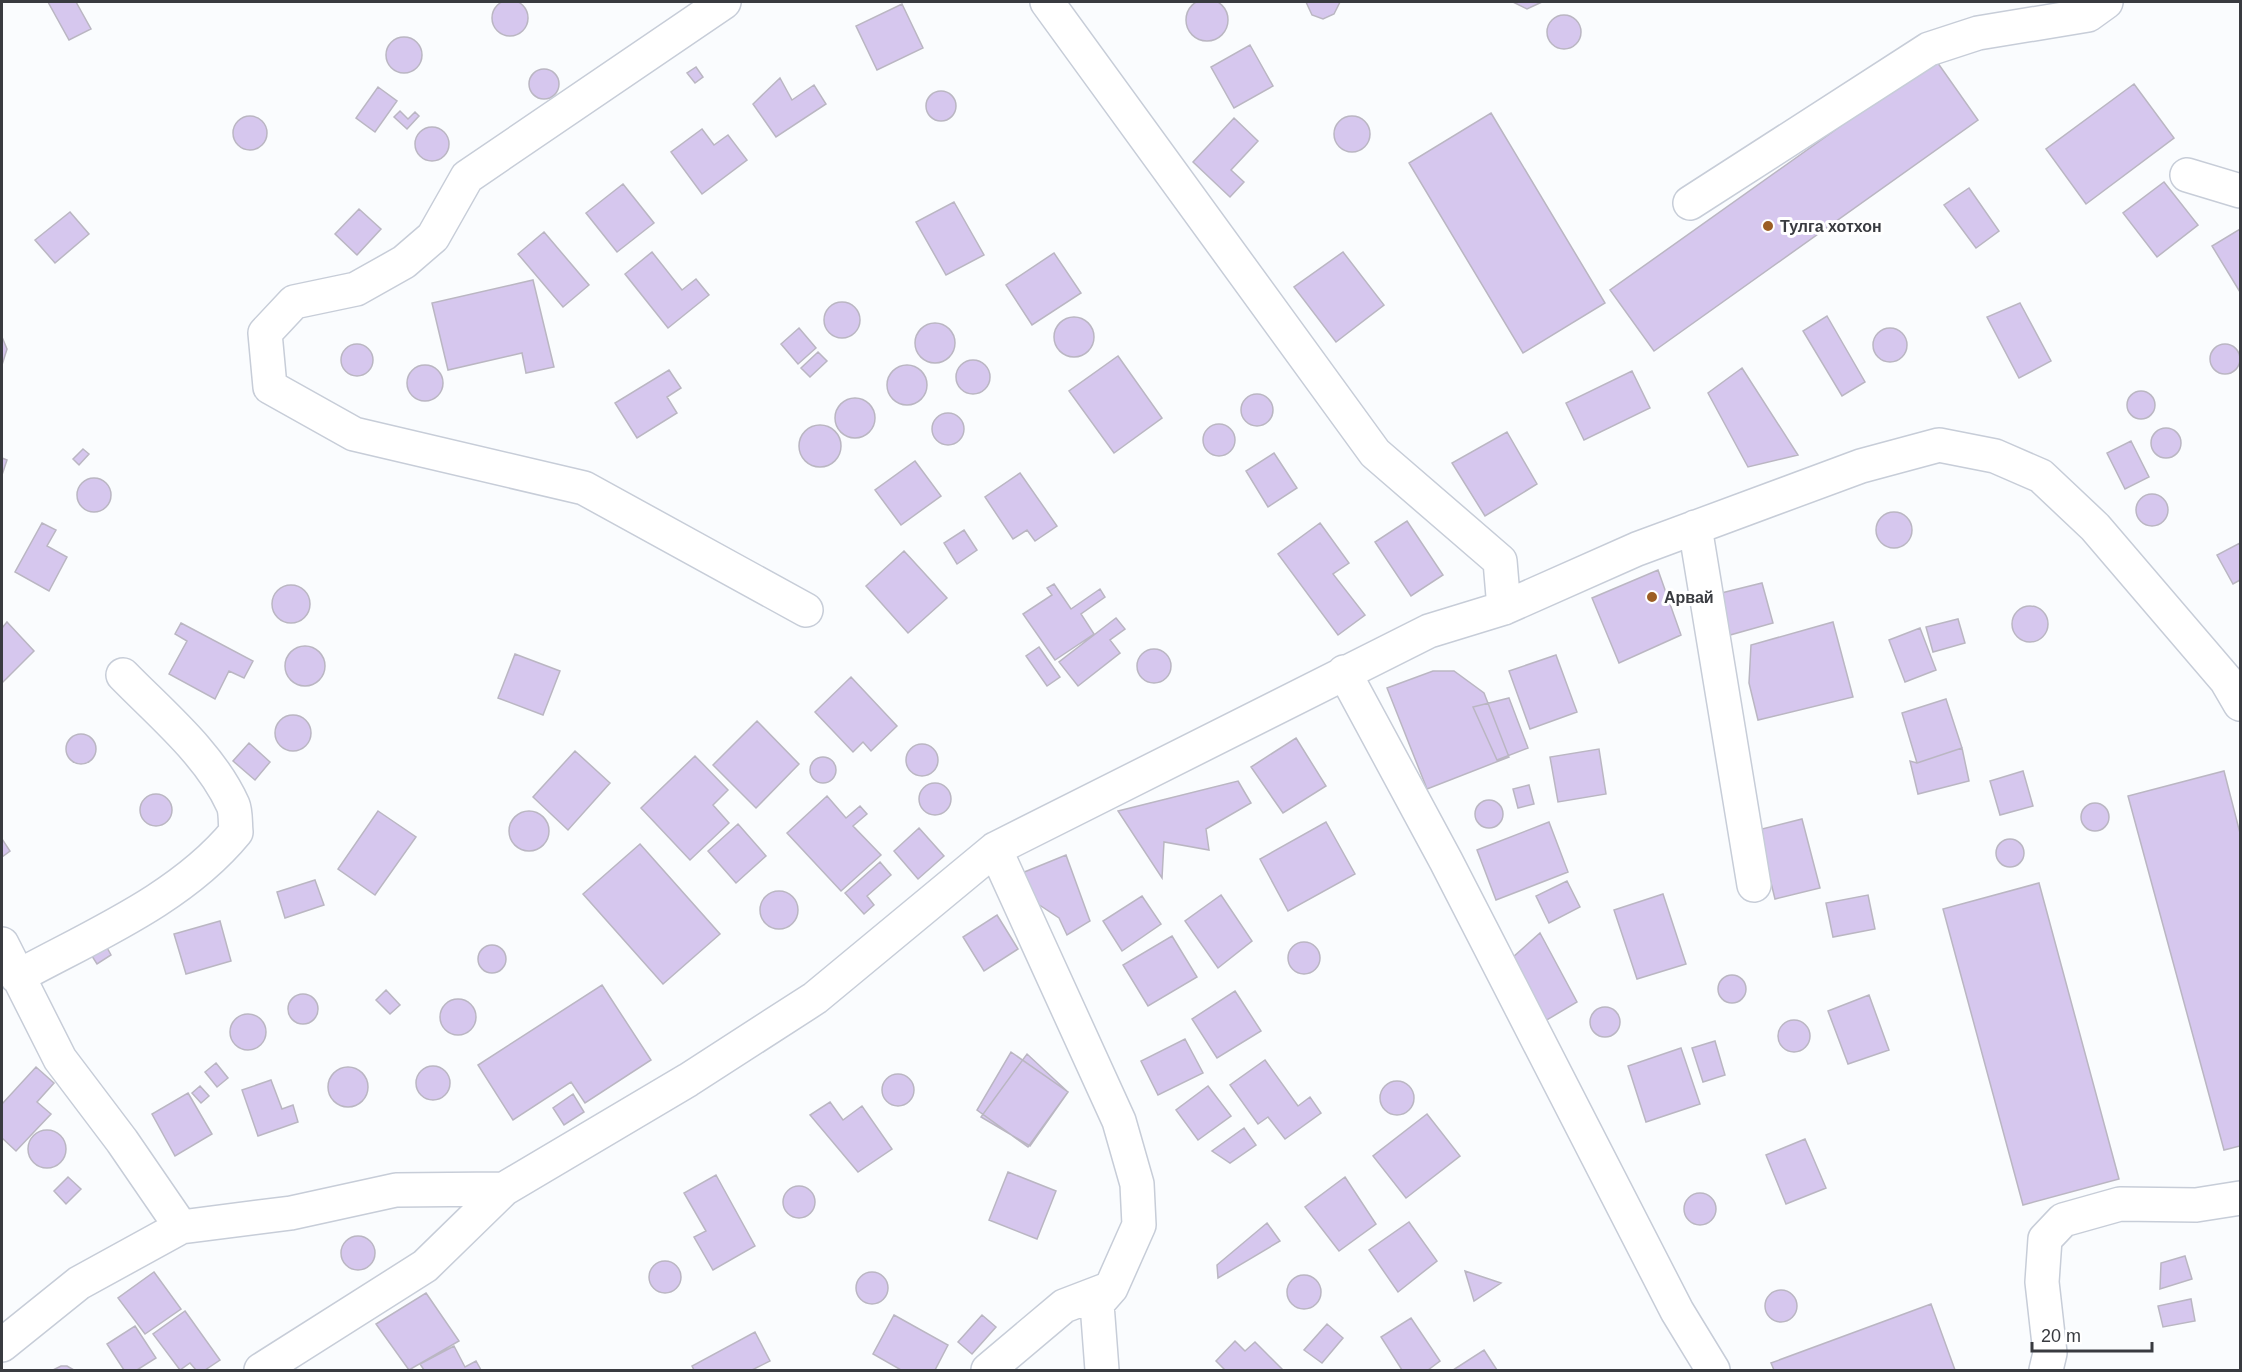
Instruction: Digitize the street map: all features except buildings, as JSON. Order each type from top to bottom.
[{"type":"street","points":[[724,2],[467,177],[433,237],[404,262],[356,290],[294,302],[266,333],[270,387],[354,434],[585,488],[806,610]]},
{"type":"street","points":[[1047,2],[1375,453],[1500,561],[1504,608]]},
{"type":"street","points":[[1690,203],[1929,48],[1978,33],[2088,15],[2106,2]]},
{"type":"street","points":[[2187,175],[2241,191]]},
{"type":"street","points":[[261,1371],[425,1266],[504,1189],[688,1080],[815,999],[995,849],[1429,631],[1504,608],[1637,549],[1861,466],[1939,445],[1995,456],[2041,476],[2095,527],[2226,680],[2241,704]]},
{"type":"street","points":[[1695,527],[1754,885]]},
{"type":"street","points":[[1344,672],[1446,861],[1677,1311],[1713,1371]]},
{"type":"street","points":[[17,977],[140,910],[214,859],[236,832],[234,807],[220,783],[190,744],[123,675]]},
{"type":"street","points":[[995,849],[1119,1121],[1137,1184],[1139,1225],[1111,1288],[1097,1304],[1102,1371]]},
{"type":"street","points":[[2,944],[60,1059],[122,1141],[181,1227]]},
{"type":"street","points":[[2,1345],[80,1283],[181,1227],[291,1213],[396,1190],[504,1189]]},
{"type":"street","points":[[2046,1371],[2050,1353],[2042,1282],[2045,1239],[2063,1220],[2120,1204],[2196,1205],[2241,1198]]},
{"type":"street","points":[[988,1371],[1064,1306],[1111,1288]]},
{"type":"place","name":"Тулга хотхон","points":[[1768,226]]},
{"type":"place","name":"Арвай","points":[[1652,597]]}]
